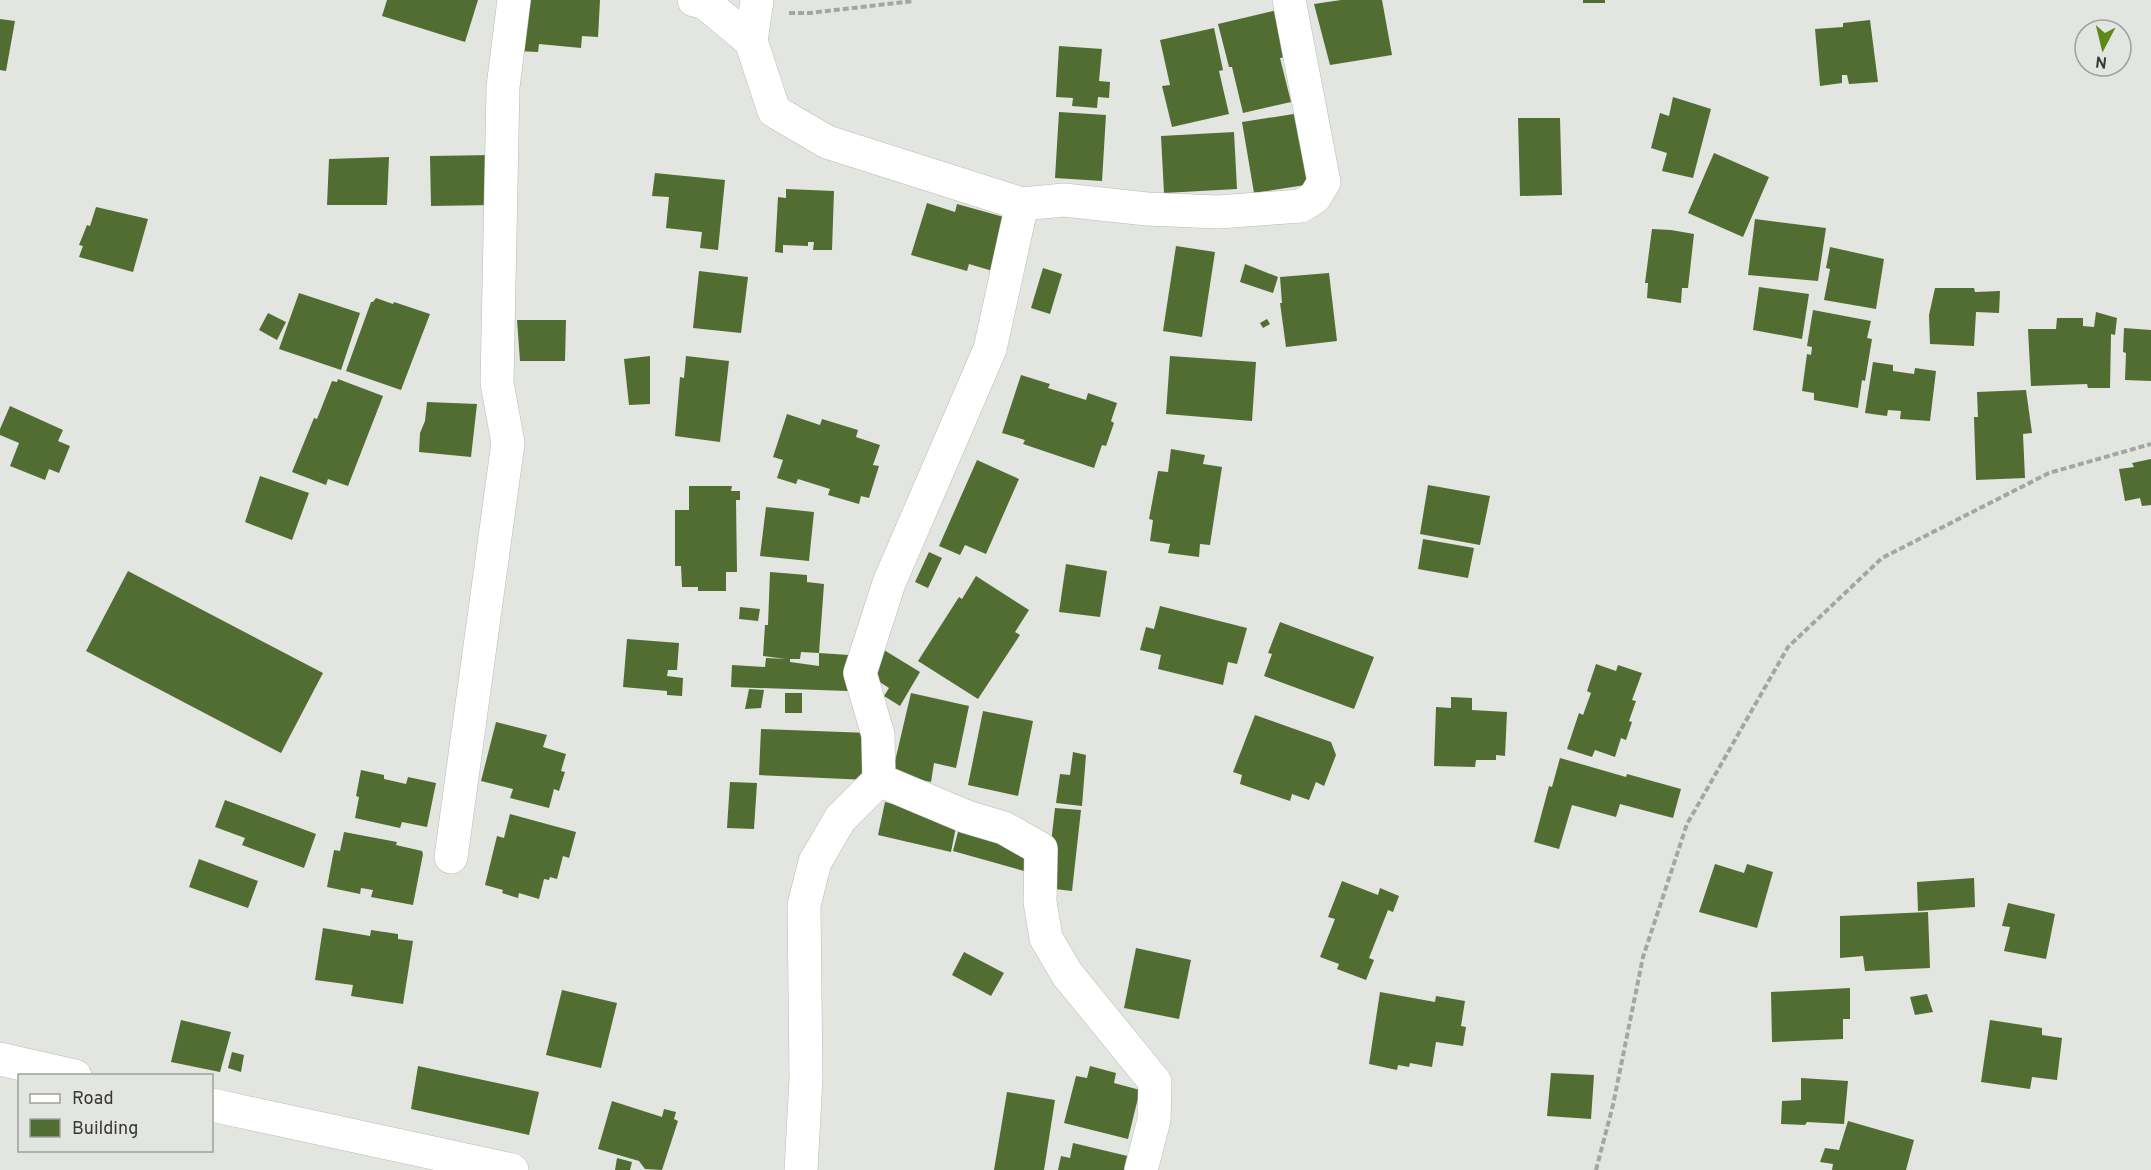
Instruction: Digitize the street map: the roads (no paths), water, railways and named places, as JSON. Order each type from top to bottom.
[{"type":"street","points":[[451,856],[508,443],[497,383],[503,87],[514,0]]},
{"type":"street","points":[[694,0],[754,18],[774,111],[827,141],[1022,204],[1064,200],[1147,209],[1218,212],[1301,206],[1315,197],[1324,182],[1289,0]]},
{"type":"street","points":[[801,1170],[806,1078],[804,905],[815,862],[840,819],[879,780],[878,735],[860,673],[889,583],[990,349],[1022,204]]},
{"type":"street","points":[[879,780],[967,817],[1004,828],[1041,849],[1040,902],[1046,938],[1067,974],[1155,1082],[1155,1120],[1141,1170]]},
{"type":"street","points":[[0,1059],[66,1074]]},
{"type":"street","points":[[213,1105],[512,1170]]}]
